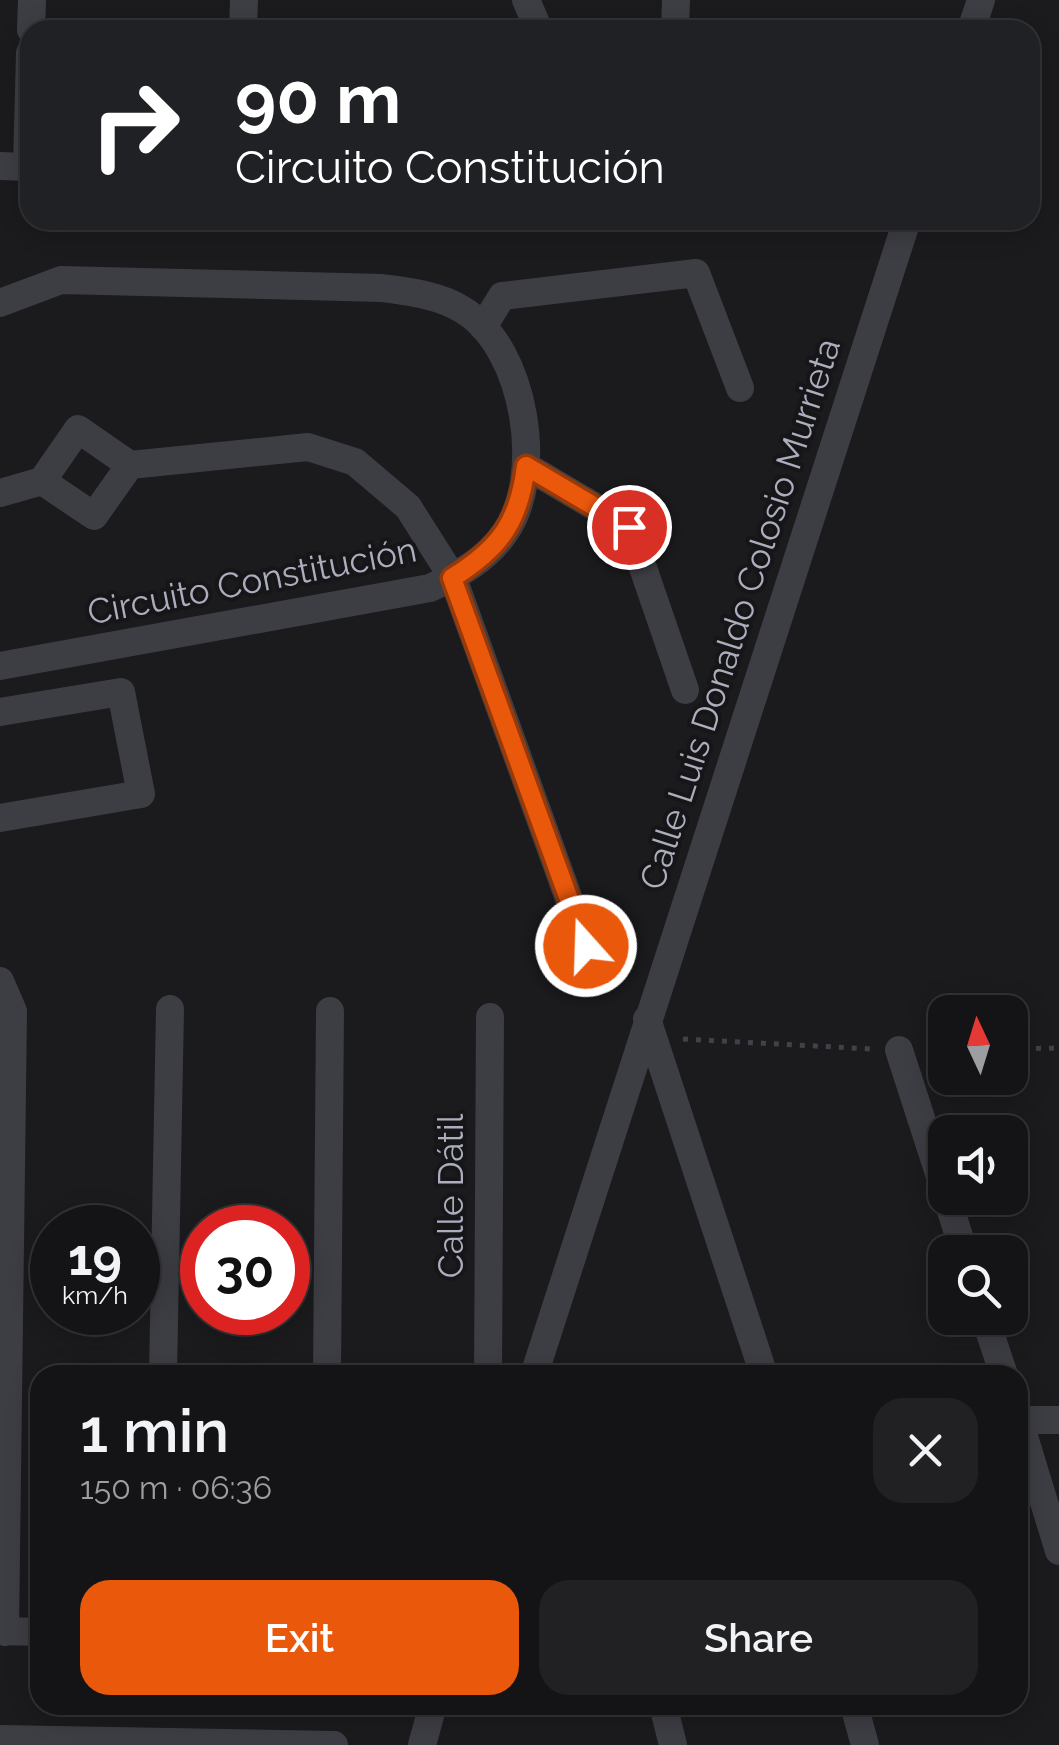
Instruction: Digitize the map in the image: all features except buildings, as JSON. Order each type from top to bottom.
[{"type":"street","name":"Calle Luis Donaldo Colosio Murrieta","points":[[537,1365],[650,1028],[905,230]]},
{"type":"street","points":[[483,327],[502,296],[696,273],[740,388]]},
{"type":"street","name":"Circuito Constitución","points":[[0,303],[61,280],[382,288],[428,295],[465,311],[483,327],[514,379],[522,408],[526,466],[519,502],[506,532],[493,548],[452,578],[430,588],[0,666]]},
{"type":"street","points":[[0,493],[42,481],[78,429],[130,465],[308,447],[356,462],[408,507],[452,578],[586,946]]},
{"type":"street","points":[[42,481],[94,516],[130,465]]},
{"type":"street","points":[[526,466],[629,527],[685,690]]},
{"type":"street","points":[[0,712],[121,692],[141,794],[0,818]]},
{"type":"street","points":[[1,981],[13,1011],[7,1079],[2,1632],[30,1632]]},
{"type":"street","points":[[163,1365],[170,1009]]},
{"type":"street","points":[[327,1365],[330,1011]]},
{"type":"street","name":"Calle Dátil","points":[[488,1365],[490,1017]]},
{"type":"street","points":[[650,1028],[761,1365]]},
{"type":"street","points":[[899,1050],[928,1139]]},
{"type":"street","points":[[991,1335],[1001,1365]]},
{"type":"street","points":[[1028,1419],[1059,1420]]},
{"type":"street","points":[[1028,1451],[1059,1551]]},
{"type":"street","points":[[422,1745],[430,1715]]},
{"type":"street","points":[[666,1715],[674,1745]]},
{"type":"street","points":[[857,1715],[865,1745]]},
{"type":"street","points":[[0,1738],[334,1745]]},
{"type":"path","points":[[650,1028],[928,1050]]},
{"type":"path","points":[[1028,1049],[1059,1048]]},
{"type":"route","points":[[586,946],[452,578],[472,566],[506,532],[516,514],[526,466],[629,527]]}]
